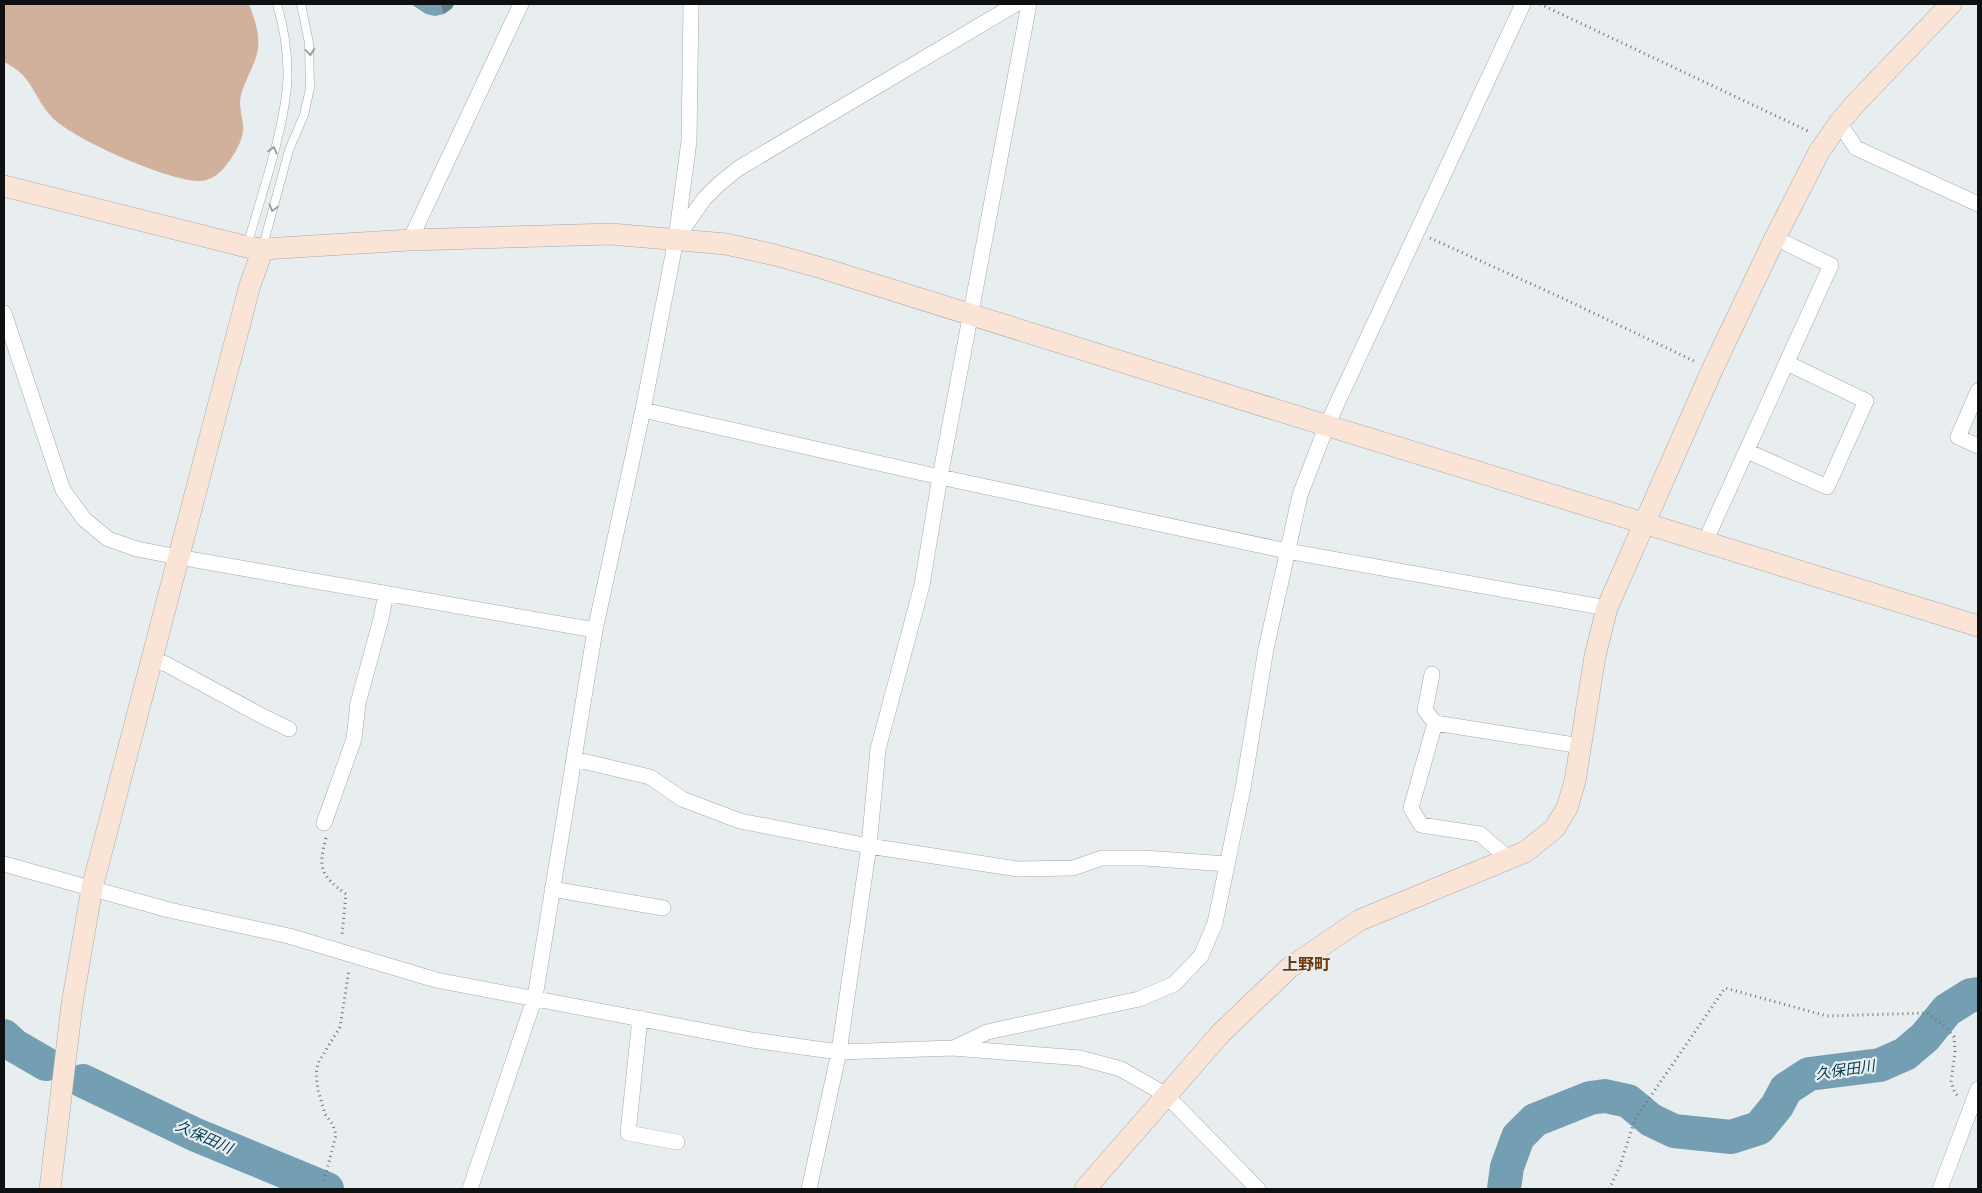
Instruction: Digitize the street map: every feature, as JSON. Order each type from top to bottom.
[{"type":"street","points":[[410,240],[522,4]]},
{"type":"street","points":[[470,1189],[534,997],[595,630],[643,410],[676,239],[689,141],[691,4]]},
{"type":"street","points":[[676,239],[704,199],[739,168],[1016,4]]},
{"type":"street","points":[[809,1189],[839,1052],[869,846],[878,749],[922,585],[940,477],[1030,4]]},
{"type":"street","points":[[953,1048],[987,1032],[1139,999],[1174,984],[1201,956],[1215,923],[1243,788],[1266,649],[1300,495],[1327,425],[1523,4]]},
{"type":"street","points":[[1085,1189],[1221,1033],[1289,968],[1360,920],[1525,852],[1554,829],[1567,808],[1575,781],[1595,656],[1607,608],[1712,370],[1775,238],[1803,182],[1835,129],[1855,104],[1951,4]]},
{"type":"street","points":[[1835,129],[1856,148],[1977,201]]},
{"type":"street","points":[[4,186],[255,248],[410,240],[611,234],[726,244],[775,255],[972,315],[1642,525],[1978,626]]},
{"type":"street","points":[[1704,544],[1831,265],[1775,238]]},
{"type":"street","points":[[50,1189],[72,1004],[92,888],[250,285],[255,248]]},
{"type":"street","points":[[4,313],[64,490],[84,519],[108,539],[137,549],[178,557],[595,630]]},
{"type":"street","points":[[1747,451],[1827,487],[1866,401],[1787,362]]},
{"type":"street","points":[[1978,392],[1958,436],[1978,446]]},
{"type":"street","points":[[643,410],[940,477],[1287,551],[1607,608]]},
{"type":"street","points":[[324,823],[354,739],[358,703],[381,619],[386,593]]},
{"type":"street","points":[[151,660],[166,664],[264,718],[290,728]]},
{"type":"street","points":[[1432,674],[1425,710],[1435,723],[1581,746]]},
{"type":"street","points":[[1435,723],[1411,808],[1421,825],[1480,834],[1509,858]]},
{"type":"street","points":[[574,759],[650,777],[682,799],[740,820],[869,846],[1018,869],[1073,868],[1102,858],[1144,858],[1227,864]]},
{"type":"street","points":[[4,864],[169,910],[289,936],[436,980],[534,997],[752,1040],[839,1052],[953,1048],[1080,1058],[1121,1069],[1166,1095],[1258,1189]]},
{"type":"street","points":[[552,889],[663,908]]},
{"type":"street","points":[[640,1018],[628,1133],[677,1142]]},
{"type":"street","points":[[1940,1189],[1976,1096]]},
{"type":"lane","points":[[255,248],[287,86],[286,46],[283,24],[277,4]]},
{"type":"lane","points":[[255,248],[289,150],[304,115],[310,88],[309,43],[301,4]]},
{"type":"path","points":[[1540,4],[1808,132],[1835,129]]},
{"type":"path","points":[[1417,233],[1560,297],[1712,370]]},
{"type":"path","points":[[324,823],[326,838],[322,861],[323,873],[332,884],[346,894],[345,953],[340,1027],[318,1063],[316,1074],[318,1090],[325,1114],[334,1125],[336,1135],[324,1181]]},
{"type":"path","points":[[1610,1189],[1620,1166],[1635,1119],[1725,988],[1827,1016],[1927,1013],[1947,1028],[1954,1037],[1955,1052],[1950,1082],[1955,1093],[1962,1099],[1976,1096]]},
{"type":"shaded area","points":[[4,4],[249,4],[255,20],[258,48],[241,95],[240,105],[243,130],[238,147],[231,159],[222,171],[211,178],[201,181],[187,180],[146,167],[98,147],[61,125],[50,115],[26,79],[13,67],[4,62]]},
{"type":"waterway","name":"久保田川","points":[[1504,1189],[1507,1167],[1518,1137],[1535,1120],[1590,1098],[1605,1096],[1628,1101],[1651,1120],[1674,1131],[1731,1137],[1759,1128],[1777,1106],[1786,1089],[1809,1074],[1880,1065],[1905,1054],[1925,1037],[1947,1010],[1971,995],[1978,994]]},
{"type":"waterway","name":"久保田川","points":[[4,1036],[15,1046],[46,1064]]},
{"type":"waterway","name":"久保田川","points":[[83,1081],[196,1135],[327,1189]]},
{"type":"district","name":"上野町","points":[[1306,964]]}]
